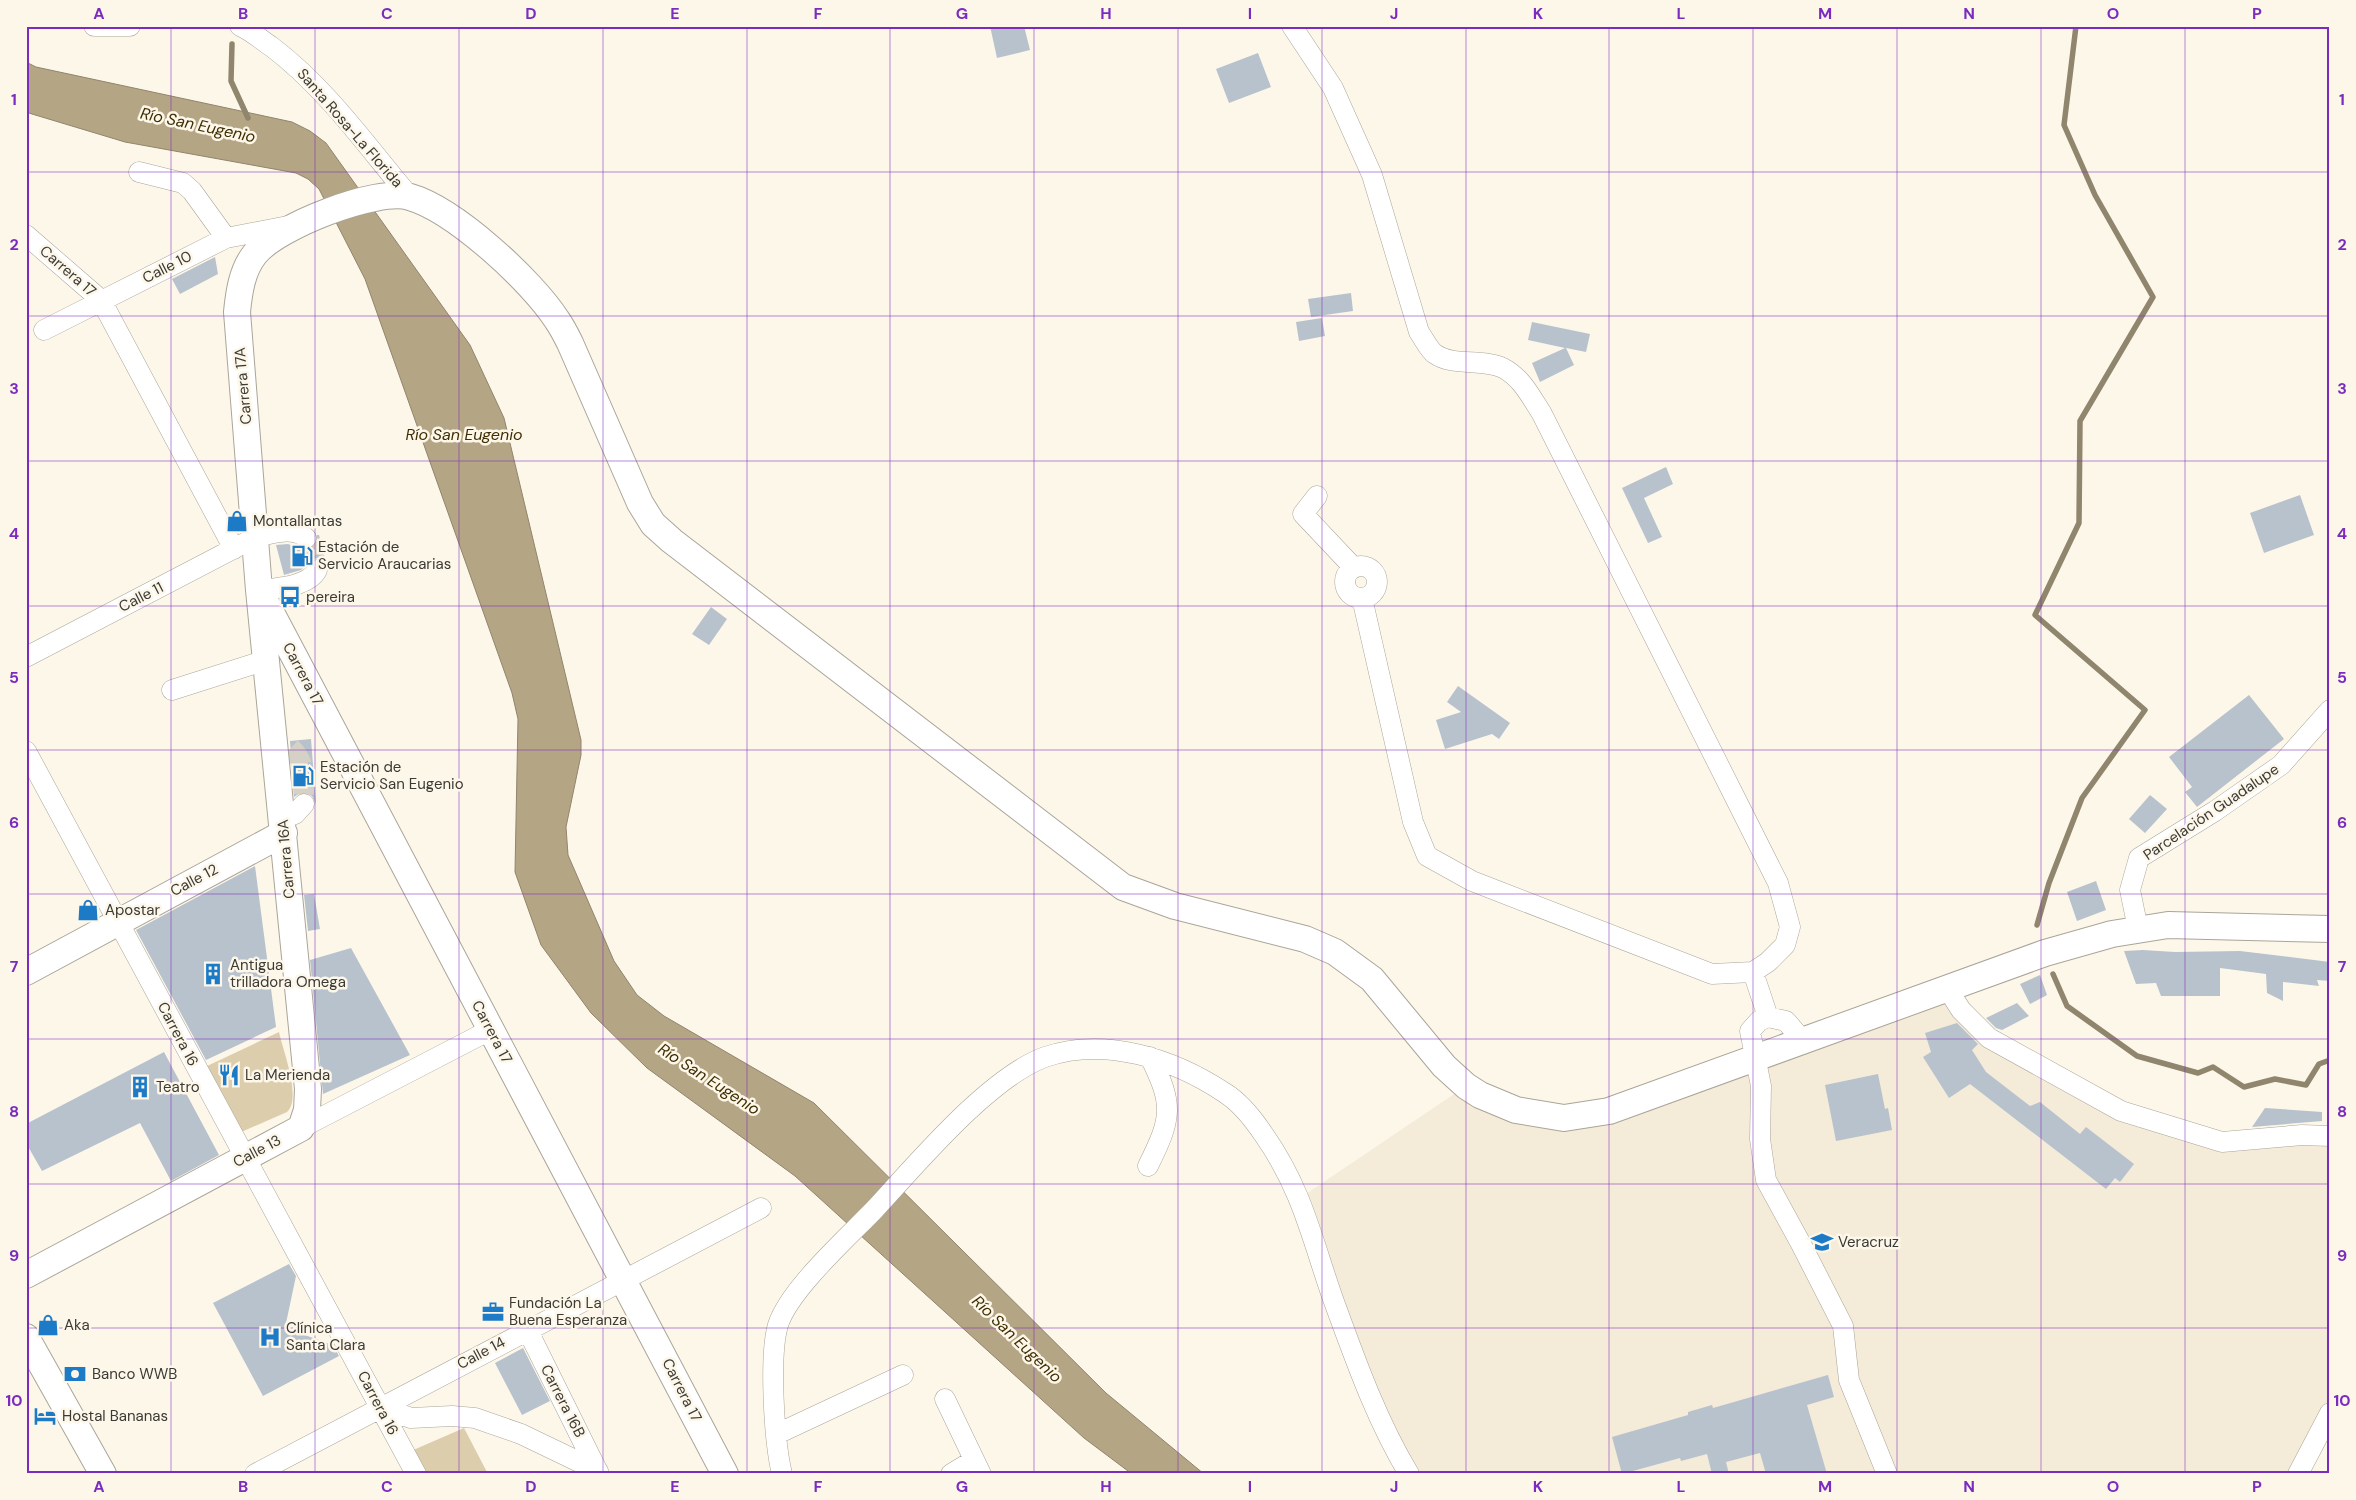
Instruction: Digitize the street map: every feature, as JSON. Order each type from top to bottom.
[{"type":"main road","name":"Carrera 17A","points":[[259,590],[245,543],[237,312],[240,289],[246,270],[254,255],[268,241],[305,221],[379,196],[410,196]]},
{"type":"main road","points":[[410,196],[436,209],[476,237],[508,265],[557,319],[570,343],[640,503],[653,524],[680,547],[1123,886],[1175,906],[1305,939],[1335,952],[1372,979],[1444,1066],[1466,1086],[1480,1095],[1516,1110],[1564,1118],[1609,1111],[2045,953],[2138,929],[2191,925],[2330,929]]},
{"type":"main road","name":"Carrera 16A","points":[[259,590],[266,660],[282,742],[283,826],[308,1089],[307,1110],[301,1128]]},
{"type":"main road","name":"Carrera 17","points":[[259,590],[490,1030],[624,1279],[725,1474]]},
{"type":"main road","name":"Calle 12","points":[[26,972],[283,826]]},
{"type":"main road","name":"Calle 13","points":[[26,1275],[301,1128]]},
{"type":"main road","points":[[26,1337],[103,1474]]},
{"type":"street","points":[[94,26],[130,26]]},
{"type":"street","name":"Santa Rosa-La Florida","points":[[240,26],[249,30],[285,57],[315,84],[410,196]]},
{"type":"street","points":[[1292,26],[1333,88],[1372,174],[1419,332],[1434,354],[1451,360],[1478,362],[1502,368],[1523,383],[1542,414],[1778,883],[1790,927],[1786,945],[1768,962],[1753,972],[1712,974],[1472,881],[1428,856],[1414,822],[1362,598],[1350,594],[1344,583],[1349,571],[1354,568],[1303,514],[1317,496]]},
{"type":"street","points":[[139,172],[183,183],[192,191],[226,238]]},
{"type":"street","name":"Calle 10","points":[[44,330],[100,300],[226,238],[305,221]]},
{"type":"street","name":"Carrera 17","points":[[26,235],[100,300],[245,543]]},
{"type":"street","name":"Calle 11","points":[[26,656],[245,543],[285,531],[300,533],[306,538]]},
{"type":"street","points":[[259,590],[300,583],[312,577],[317,570]]},
{"type":"street","points":[[172,690],[266,660]]},
{"type":"street","name":"Parcelación Guadalupe","points":[[2138,929],[2130,890],[2139,858],[2215,812],[2281,765],[2330,710]]},
{"type":"street","name":"Carrera 16","points":[[26,751],[416,1474]]},
{"type":"street","points":[[283,826],[304,804]]},
{"type":"street","points":[[1753,972],[1768,1017]]},
{"type":"street","points":[[1947,988],[1960,1010],[1989,1038],[2122,1111],[2222,1142],[2302,1136],[2330,1136]]},
{"type":"street","points":[[1803,1041],[1786,1021],[1768,1017],[1759,1021],[1750,1032],[1761,1086],[1760,1139],[1766,1180],[1842,1326],[1849,1380],[1887,1474]]},
{"type":"street","name":"Calle 13","points":[[301,1128],[490,1030]]},
{"type":"street","points":[[782,1474],[777,1434],[774,1356],[778,1326],[785,1307],[818,1268],[951,1129],[1002,1081],[1045,1058],[1088,1049],[1119,1050],[1150,1057],[1184,1070],[1227,1094],[1254,1120],[1283,1161],[1300,1198],[1357,1367],[1394,1448],[1409,1474]]},
{"type":"street","points":[[1148,1166],[1165,1133],[1168,1101],[1161,1079],[1150,1057]]},
{"type":"street","name":"Calle 14","points":[[255,1474],[527,1329],[761,1208]]},
{"type":"street","name":"Carrera 16B","points":[[527,1329],[598,1472]]},
{"type":"street","points":[[777,1434],[903,1375]]},
{"type":"street","points":[[945,1399],[978,1467],[951,1474]]},
{"type":"street","points":[[380,1407],[411,1418],[452,1416],[475,1418],[521,1434],[598,1472]]},
{"type":"street","points":[[2298,1474],[2330,1413]]},
{"type":"shaded area","name":"Veracruz","points":[[1947,988],[1989,1038],[2186,1132],[2330,1136],[2330,1413],[2298,1474],[1409,1474],[1300,1198],[1466,1086],[1564,1118]]},
{"type":"shaded area","points":[[279,1032],[292,1086],[293,1096],[291,1105],[287,1112],[239,1133],[205,1067]]},
{"type":"shaded area","points":[[464,1428],[488,1474],[422,1474],[411,1451]]},
{"type":"water","name":"Río San Eugenio","points":[[26,62],[36,67],[292,122],[310,131],[326,143],[470,345],[504,418],[581,740],[581,755],[566,827],[568,855],[614,961],[637,995],[664,1016],[814,1103],[1106,1393],[1204,1474],[1132,1474],[1084,1438],[795,1176],[647,1068],[591,1013],[541,945],[515,872],[518,719],[512,693],[365,279],[319,189],[308,179],[296,173],[125,142],[26,112]]},
{"type":"building","points":[[990,26],[1024,26],[1030,50],[997,58]]},
{"type":"building","points":[[1258,53],[1271,87],[1229,103],[1216,69]]},
{"type":"building","points":[[215,257],[218,274],[180,294],[172,279]]},
{"type":"building","points":[[1351,293],[1353,311],[1311,317],[1308,299]]},
{"type":"building","points":[[1322,318],[1325,336],[1299,341],[1296,322]]},
{"type":"building","points":[[1532,322],[1590,334],[1586,352],[1566,348],[1574,365],[1540,382],[1532,363],[1565,348],[1528,340]]},
{"type":"building","points":[[1666,467],[1673,484],[1644,498],[1662,537],[1648,543],[1622,488]]},
{"type":"building","points":[[2300,495],[2314,535],[2264,553],[2250,513]]},
{"type":"building","name":"Estación de Servicio Araucarias","points":[[317,535],[319,535],[326,563],[319,558],[313,559],[301,570],[284,575],[276,545],[288,544],[305,550],[311,549],[316,544]]},
{"type":"building","points":[[711,607],[727,619],[709,645],[692,634]]},
{"type":"building","points":[[1458,686],[1510,723],[1499,739],[1492,734],[1445,749],[1436,720],[1461,712],[1447,702]]},
{"type":"building","points":[[2249,695],[2284,739],[2197,807],[2185,792],[2192,787],[2169,757]]},
{"type":"building","name":"Estación de Servicio San Eugenio","points":[[311,739],[316,804],[312,796],[307,793],[300,793],[294,797],[290,741]]},
{"type":"building","points":[[2150,795],[2167,809],[2145,833],[2129,819]]},
{"type":"building","name":"Antigua trilladora Omega","points":[[255,866],[276,1027],[206,1060],[136,930]]},
{"type":"building","points":[[2096,881],[2106,910],[2077,921],[2067,892]]},
{"type":"building","points":[[314,894],[320,929],[308,931],[304,895]]},
{"type":"building","points":[[351,948],[410,1055],[323,1094],[310,960]]},
{"type":"building","points":[[2124,951],[2175,952],[2240,951],[2330,962],[2330,981],[2317,980],[2319,986],[2283,982],[2283,1001],[2267,993],[2266,974],[2220,968],[2220,996],[2161,996],[2156,983],[2136,984]]},
{"type":"building","points":[[2040,975],[2047,995],[2030,1004],[2020,984]]},
{"type":"building","points":[[2017,1003],[2029,1016],[2002,1030],[1996,1028],[1986,1018]]},
{"type":"building","points":[[1957,1023],[1978,1044],[1972,1050],[1986,1072],[2030,1106],[2040,1102],[2080,1134],[2086,1127],[2134,1164],[2120,1182],[2115,1178],[2106,1189],[1970,1084],[1949,1098],[1923,1057],[1931,1052],[1925,1033]]},
{"type":"building","name":"Teatro","points":[[164,1052],[219,1155],[171,1181],[140,1123],[42,1171],[26,1143],[26,1124]]},
{"type":"building","points":[[1878,1074],[1885,1109],[1888,1108],[1892,1130],[1836,1141],[1825,1085]]},
{"type":"building","points":[[2265,1108],[2322,1112],[2322,1121],[2252,1127]]},
{"type":"building","name":"Clínica Santa Clara","points":[[289,1264],[296,1276],[285,1328],[333,1345],[339,1356],[263,1396],[213,1303]]},
{"type":"building","points":[[523,1348],[550,1401],[522,1415],[495,1363]]},
{"type":"building","points":[[1828,1375],[1834,1397],[1807,1405],[1827,1474],[1766,1474],[1760,1453],[1726,1462],[1729,1474],[1712,1474],[1707,1454],[1681,1461],[1680,1458],[1622,1474],[1612,1437],[1688,1415],[1688,1412],[1712,1405],[1713,1408]]},
{"type":"waterway","points":[[2037,925],[2049,883],[2082,798],[2145,710],[2035,615],[2079,523],[2080,421],[2153,297],[2095,195],[2064,125],[2076,26]]},
{"type":"waterway","points":[[232,44],[231,81],[248,118]]},
{"type":"waterway","points":[[2053,974],[2067,1006],[2137,1056],[2198,1073],[2213,1067],[2244,1087],[2275,1079],[2306,1085],[2319,1064],[2330,1060]]},
{"type":"tunnel","points":[[306,538],[315,551],[317,570]]},
{"type":"tunnel","points":[[291,748],[300,760],[304,774],[304,804]]},
{"type":"place","name":"Montallantas","points":[[237,521]]},
{"type":"place","name":"Estación de Servicio Araucarias","points":[[302,556]]},
{"type":"place","name":"pereira","points":[[290,597]]},
{"type":"place","name":"Estación de Servicio San Eugenio","points":[[303,776]]},
{"type":"place","name":"Apostar","points":[[88,910]]},
{"type":"place","name":"Antigua trilladora Omega","points":[[213,974]]},
{"type":"place","name":"La Merienda","points":[[229,1075]]},
{"type":"place","name":"Teatro","points":[[140,1087]]},
{"type":"place","name":"Veracruz","points":[[1822,1242]]},
{"type":"place","name":"Fundación La Buena Esperanza","points":[[493,1312]]},
{"type":"place","name":"Aka","points":[[48,1325]]},
{"type":"place","name":"Clínica Santa Clara","points":[[270,1337]]},
{"type":"place","name":"Banco WWB","points":[[75,1374]]},
{"type":"place","name":"Hostal Bananas","points":[[45,1416]]}]
